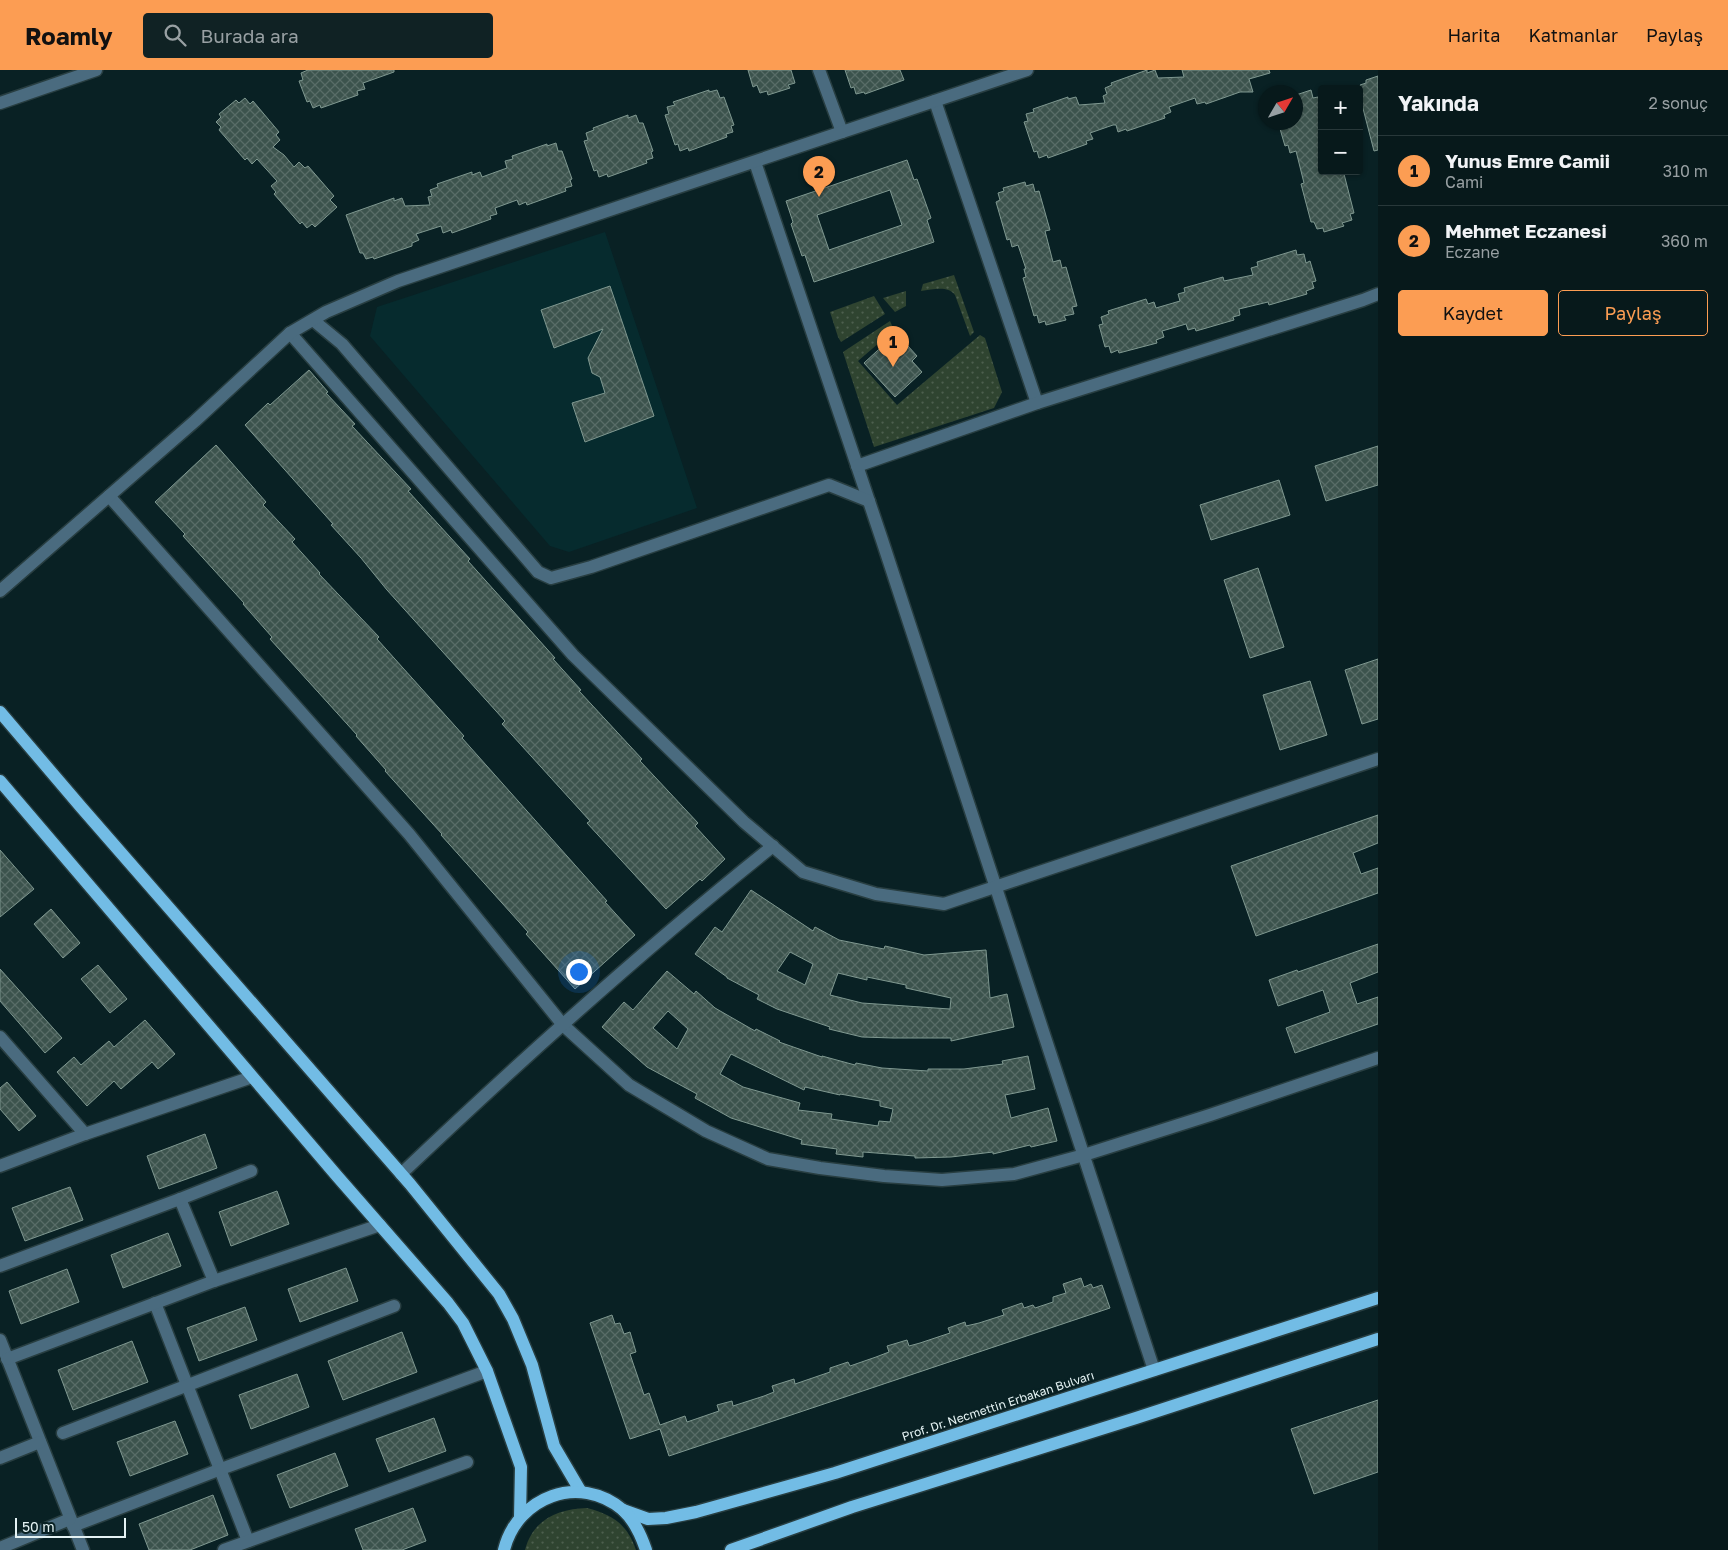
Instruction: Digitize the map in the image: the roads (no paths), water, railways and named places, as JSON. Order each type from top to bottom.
[{"type":"main road","points":[[0,712],[401,1174],[499,1294],[513,1319],[532,1365],[554,1446],[581,1492]]},
{"type":"main road","points":[[0,781],[464,1323],[488,1371],[522,1467],[520,1517]]},
{"type":"main road","name":"Prof. Dr. Necmettin Erbakan Bulvarı","points":[[623,1510],[648,1519],[696,1512],[834,1473],[1378,1298]]},
{"type":"main road","points":[[732,1550],[852,1507],[1136,1418],[1378,1339]]},
{"type":"main road","points":[[504,1550],[507,1536],[520,1517],[537,1502],[558,1494],[581,1492],[604,1498],[623,1510],[638,1528],[646,1550]]},
{"type":"street","points":[[0,103],[96,70]]},
{"type":"street","points":[[819,70],[842,132]]},
{"type":"street","points":[[0,591],[195,422],[290,333],[326,312],[398,281],[1027,70]]},
{"type":"street","points":[[935,101],[1037,403]]},
{"type":"street","points":[[755,162],[869,501],[1154,1370]]},
{"type":"street","points":[[857,466],[1037,403],[1378,294]]},
{"type":"street","points":[[313,320],[342,344],[538,572],[551,578],[591,567],[829,485],[869,501]]},
{"type":"street","points":[[290,333],[573,655],[744,822],[803,872],[876,894],[944,904],[1378,759]]},
{"type":"street","points":[[109,496],[408,834],[563,1025],[629,1085],[706,1131],[768,1159],[884,1176],[942,1180],[1014,1174],[1084,1155],[1210,1116],[1378,1058]]},
{"type":"street","points":[[401,1174],[508,1072],[721,888],[773,846]]},
{"type":"street","points":[[0,1037],[85,1134]]},
{"type":"street","points":[[0,1166],[85,1134],[252,1077]]},
{"type":"street","points":[[0,1266],[251,1171]]},
{"type":"street","points":[[180,1199],[214,1281]]},
{"type":"street","points":[[7,1359],[214,1281],[380,1225]]},
{"type":"street","points":[[155,1303],[248,1541]]},
{"type":"street","points":[[63,1432],[394,1306]]},
{"type":"street","points":[[0,1340],[83,1550]]},
{"type":"street","points":[[0,1548],[221,1470],[488,1371]]},
{"type":"street","points":[[0,1458],[40,1442]]},
{"type":"street","points":[[224,1550],[467,1462]]},
{"type":"place","name":"Mehmet Eczanesi","points":[[819,197]]},
{"type":"place","name":"Yunus Emre Camii","points":[[893,367]]}]
